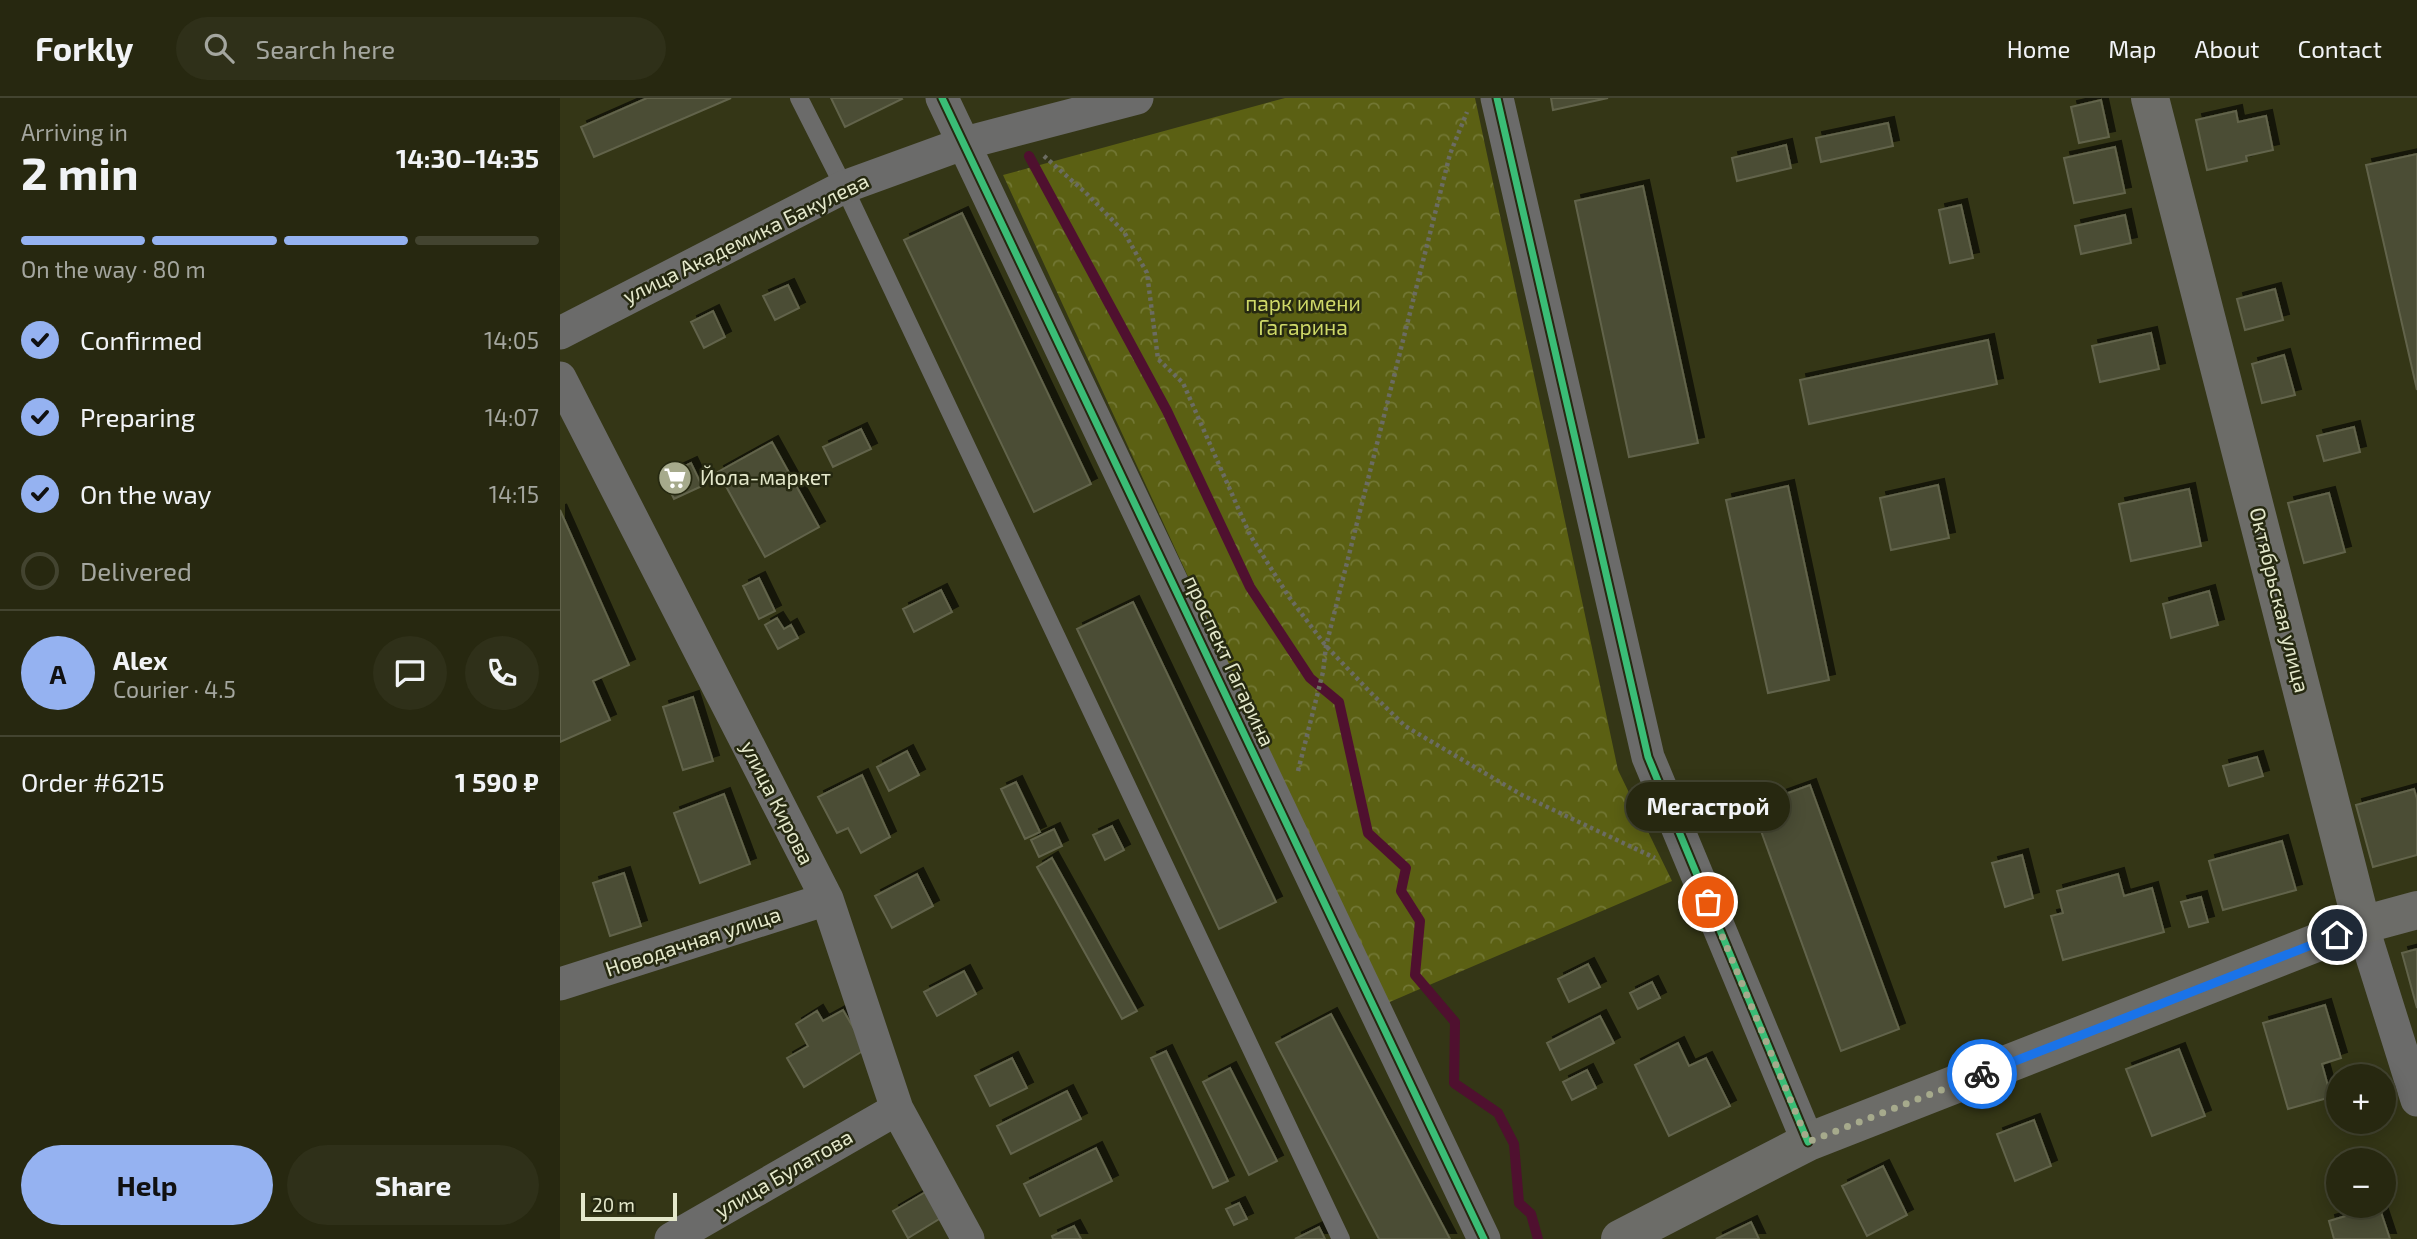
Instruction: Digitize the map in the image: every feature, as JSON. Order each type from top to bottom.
[{"type":"street","name":"проспект Гагарина","points":[[942,98],[1484,1239]]},
{"type":"street","name":"улица Академика Бакулева","points":[[560,332],[844,187],[965,143],[1137,98]]},
{"type":"street","name":"Октябрьская улица","points":[[2150,98],[2362,925],[2417,1100]]},
{"type":"street","points":[[1482,104],[1648,757],[1808,1142]]},
{"type":"street","name":"улица Кирова","points":[[560,378],[827,899],[897,1109],[968,1239]]},
{"type":"street","name":"Новодачная улица","points":[[560,984],[827,899]]},
{"type":"street","points":[[1620,1239],[1808,1142],[2362,925],[2417,910]]},
{"type":"street","name":"улица Булатова","points":[[671,1239],[897,1109]]},
{"type":"lane","points":[[799,98],[844,187],[1341,1239]]},
{"type":"path","points":[[1313,716],[1326,646],[1447,167],[1482,104]]},
{"type":"path","points":[[1015,130],[1086,193],[1124,232],[1147,273],[1158,359],[1182,383],[1250,535],[1289,597],[1326,646],[1405,726],[1522,795],[1698,878]]},
{"type":"green space","name":"парк имени Гагарина","points":[[1285,98],[1475,98],[1618,770],[1672,881],[1385,1004],[1003,175]]},
{"type":"building","points":[[647,98],[731,98],[594,157],[581,127]]},
{"type":"building","points":[[831,98],[901,98],[902,99],[845,127]]},
{"type":"building","points":[[1551,98],[1608,98],[1553,110]]},
{"type":"building","points":[[2101,100],[2109,137],[2079,143],[2071,107]]},
{"type":"building","points":[[2236,111],[2238,122],[2266,116],[2273,150],[2246,156],[2247,161],[2207,170],[2196,120]]},
{"type":"building","points":[[1888,123],[1893,146],[1821,162],[1816,138]]},
{"type":"building","points":[[1786,145],[1791,168],[1737,181],[1732,158]]},
{"type":"building","points":[[2115,147],[2125,193],[2074,203],[2064,158]]},
{"type":"building","points":[[2417,154],[2417,390],[2366,165]]},
{"type":"building","points":[[1643,186],[1698,443],[1629,457],[1575,201]]},
{"type":"building","points":[[1961,205],[1973,258],[1950,263],[1939,210]]},
{"type":"building","points":[[962,213],[1091,484],[1034,512],[904,240]]},
{"type":"building","points":[[2125,215],[2131,243],[2081,254],[2075,226]]},
{"type":"building","points":[[788,285],[799,308],[775,320],[763,296]]},
{"type":"building","points":[[2275,289],[2283,320],[2245,330],[2237,299]]},
{"type":"building","points":[[713,311],[725,337],[704,348],[691,322]]},
{"type":"building","points":[[2151,333],[2159,369],[2100,382],[2092,346]]},
{"type":"building","points":[[1988,340],[1997,384],[1809,424],[1800,380]]},
{"type":"building","points":[[2284,355],[2295,395],[2262,403],[2252,364]]},
{"type":"building","points":[[2354,427],[2360,452],[2324,461],[2317,436]]},
{"type":"building","points":[[861,429],[871,449],[833,467],[823,447]]},
{"type":"building","points":[[772,442],[819,527],[765,557],[718,472]]},
{"type":"building","points":[[691,463],[702,486],[674,499],[663,476]]},
{"type":"building","points":[[1938,485],[1949,538],[1891,550],[1880,498]]},
{"type":"building","points":[[1788,486],[1829,680],[1768,693],[1726,500]]},
{"type":"building","points":[[2189,489],[2201,546],[2131,561],[2119,504]]},
{"type":"building","points":[[2329,493],[2345,552],[2304,563],[2288,503]]},
{"type":"building","points":[[560,510],[629,665],[593,681],[610,720],[560,742]]},
{"type":"building","points":[[759,578],[775,611],[759,619],[743,586]]},
{"type":"building","points":[[941,590],[952,612],[914,632],[903,609]]},
{"type":"building","points":[[2209,591],[2218,625],[2171,638],[2163,604]]},
{"type":"building","points":[[1133,602],[1276,902],[1219,929],[1077,629]]},
{"type":"building","points":[[777,618],[784,629],[791,625],[798,638],[778,649],[765,625]]},
{"type":"building","points":[[693,697],[713,761],[683,770],[663,707]]},
{"type":"building","points":[[907,751],[919,775],[889,791],[877,767]]},
{"type":"building","points":[[2257,757],[2263,776],[2229,786],[2223,766]]},
{"type":"building","points":[[862,775],[890,837],[861,853],[848,828],[837,833],[818,797]]},
{"type":"building","points":[[1016,782],[1040,832],[1025,839],[1001,789]]},
{"type":"building","points":[[1810,785],[1899,1029],[1841,1051],[1752,806]]},
{"type":"building","points":[[2414,789],[2417,799],[2417,855],[2373,867],[2356,805]]},
{"type":"building","points":[[724,794],[750,864],[700,883],[674,813]]},
{"type":"building","points":[[1112,826],[1124,850],[1105,860],[1093,835]]},
{"type":"building","points":[[1054,829],[1062,846],[1039,857],[1031,840]]},
{"type":"building","points":[[2282,841],[2296,890],[2223,910],[2209,861]]},
{"type":"building","points":[[2022,855],[2033,898],[2005,907],[1992,863]]},
{"type":"building","points":[[1052,858],[1137,1011],[1122,1019],[1037,867]]},
{"type":"building","points":[[624,873],[641,926],[610,936],[593,883]]},
{"type":"building","points":[[917,874],[933,906],[892,928],[875,896]]},
{"type":"building","points":[[2118,874],[2124,896],[2152,888],[2164,932],[2063,960],[2051,916],[2063,913],[2057,891]]},
{"type":"building","points":[[2201,897],[2208,922],[2189,927],[2181,902]]},
{"type":"building","points":[[2417,949],[2417,1008],[2402,953]]},
{"type":"building","points":[[1588,964],[1600,987],[1569,1002],[1558,979]]},
{"type":"building","points":[[964,971],[976,994],[937,1016],[924,992]]},
{"type":"building","points":[[1652,982],[1660,998],[1638,1009],[1630,993]]},
{"type":"building","points":[[2325,1005],[2341,1058],[2322,1064],[2326,1079],[2326,1098],[2288,1109],[2263,1023]]},
{"type":"building","points":[[843,1010],[866,1049],[804,1087],[787,1058],[808,1046],[796,1024],[817,1011],[823,1021]]},
{"type":"building","points":[[1331,1014],[1450,1239],[1379,1239],[1276,1043]]},
{"type":"building","points":[[1600,1016],[1614,1043],[1560,1070],[1547,1043]]},
{"type":"building","points":[[1678,1043],[1689,1066],[1706,1058],[1730,1106],[1669,1136],[1635,1065]]},
{"type":"building","points":[[2179,1049],[2205,1116],[2152,1136],[2126,1069]]},
{"type":"building","points":[[1166,1051],[1228,1181],[1213,1188],[1151,1058]]},
{"type":"building","points":[[1012,1058],[1027,1088],[990,1106],[975,1076]]},
{"type":"building","points":[[1230,1068],[1277,1161],[1249,1175],[1203,1082]]},
{"type":"building","points":[[1587,1070],[1596,1088],[1572,1100],[1563,1082]]},
{"type":"building","points":[[1067,1091],[1081,1119],[1011,1154],[997,1126]]},
{"type":"building","points":[[2034,1120],[2051,1166],[2015,1181],[1997,1134]]},
{"type":"building","points":[[1096,1148],[1112,1181],[1040,1216],[1024,1184]]},
{"type":"building","points":[[1883,1166],[1907,1215],[1867,1236],[1842,1186]]},
{"type":"building","points":[[934,1187],[949,1213],[908,1238],[893,1211]]},
{"type":"building","points":[[1239,1203],[1247,1219],[1234,1225],[1226,1209]]},
{"type":"building","points":[[2339,1218],[2383,1218],[2390,1239],[2334,1239],[2329,1221]]},
{"type":"building","points":[[1751,1222],[1759,1239],[1716,1239]]},
{"type":"building","points":[[1074,1226],[1081,1239],[1053,1239],[1052,1236]]},
{"type":"building","points":[[1319,1227],[1325,1239],[1295,1239]]},
{"type":"waterway","points":[[1029,156],[1167,411],[1250,587],[1310,678],[1339,702],[1368,833],[1406,868],[1401,891],[1420,921],[1415,975],[1455,1022],[1454,1083],[1498,1113],[1514,1144],[1519,1203],[1531,1214],[1538,1239]]},
{"type":"cycle path","points":[[942,98],[1484,1239]]},
{"type":"cycle path","points":[[1497,98],[1648,757],[1808,1142]]},
{"type":"way so far","points":[[1708,902],[1808,1142],[1982,1074]]},
{"type":"place","name":"Йола-маркет","points":[[675,478]]},
{"type":"place","name":"Мегастрой","points":[[1708,902]]},
{"type":"route","points":[[1982,1074],[2337,935]]}]
